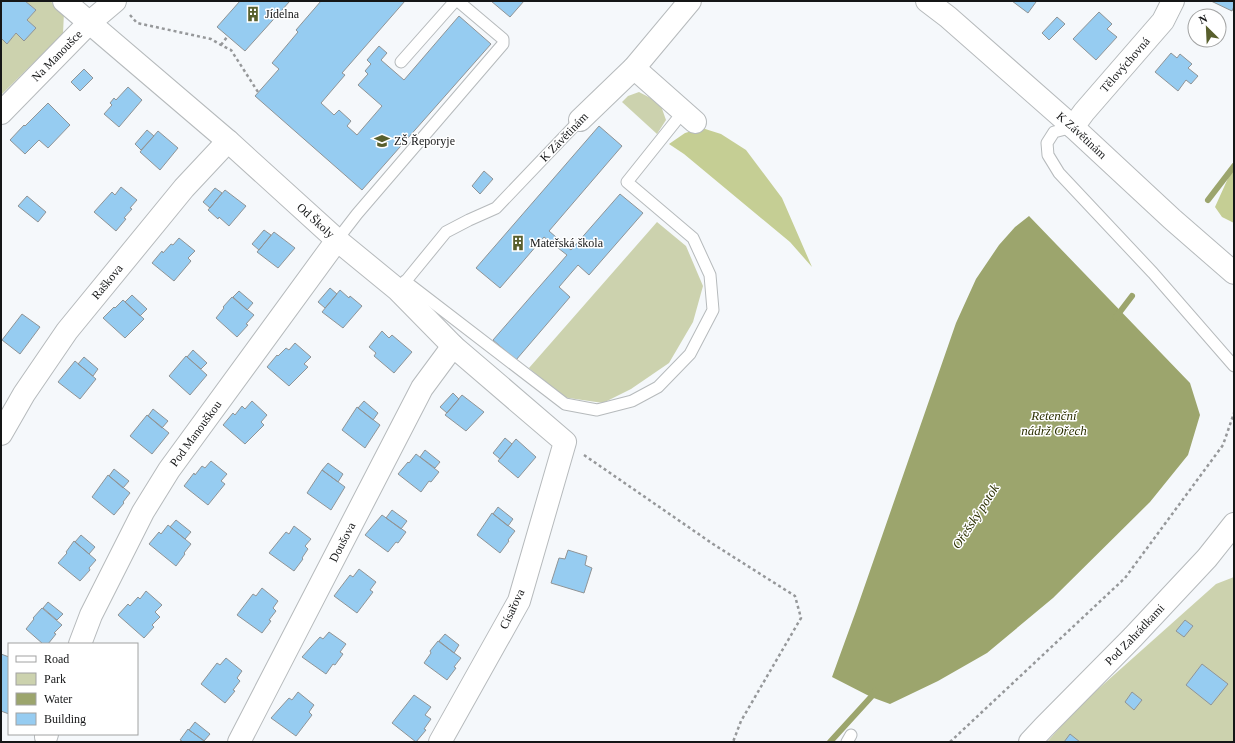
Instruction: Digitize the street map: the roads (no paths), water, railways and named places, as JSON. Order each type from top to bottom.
[{"type":"street","name":"Od Školy","points":[[64,1],[228,141],[338,240],[402,286],[453,346],[565,442]]},
{"type":"street","name":"K Závětinám","points":[[580,120],[634,68],[690,1]]},
{"type":"street","name":"K Závětinám","points":[[927,1],[948,17],[1073,127],[1172,219],[1234,273]]},
{"type":"street","name":"Tělovýchovná","points":[[1073,127],[1084,112],[1163,21],[1173,1]]},
{"type":"street","name":"Na Manoušce","points":[[1,113],[89,23],[121,6]]},
{"type":"street","points":[[634,68],[689,117]]},
{"type":"street","name":"Raškova","points":[[1,434],[24,394],[67,331],[184,188],[228,141]]},
{"type":"street","name":"Pod Manouškou","points":[[80,643],[91,615],[136,526],[169,470],[338,240]]},
{"type":"street","name":"Doušova","points":[[239,742],[422,388],[453,346]]},
{"type":"street","name":"Císařova","points":[[440,742],[519,600],[565,442]]},
{"type":"street","name":"Pod Zahrádkami","points":[[1030,742],[1133,637],[1207,558],[1234,524]]},
{"type":"lane","points":[[338,240],[357,214],[503,44],[503,39],[456,1],[401,62]]},
{"type":"lane","points":[[402,286],[564,404],[597,410],[632,401],[658,387],[690,354],[713,310],[710,275],[693,238],[627,182],[689,117]]},
{"type":"lane","name":"K Závětinám","points":[[402,286],[446,232],[496,208],[580,120]]},
{"type":"lane","points":[[1073,127],[1054,132],[1046,143],[1048,155],[1059,173],[1158,279],[1234,366]]},
{"type":"water","name":"Retenční nádrž Ořech","points":[[1029,216],[1190,383],[1200,415],[1188,455],[1150,502],[1053,598],[987,653],[938,681],[890,704],[871,697],[832,677],[956,323],[976,279],[999,245],[1015,227]]},
{"type":"waterway","name":"Ořešský potok","points":[[1208,200],[1234,166]]},
{"type":"waterway","name":"Ořešský potok","points":[[1116,317],[1132,296]]},
{"type":"waterway","name":"Ořešský potok","points":[[830,742],[875,691]]},
{"type":"place","name":"Jídelna","points":[[253,14]]},
{"type":"place","name":"ZŠ Řeporyje","points":[[382,141]]},
{"type":"place","name":"Mateřská škola","points":[[518,243]]}]
